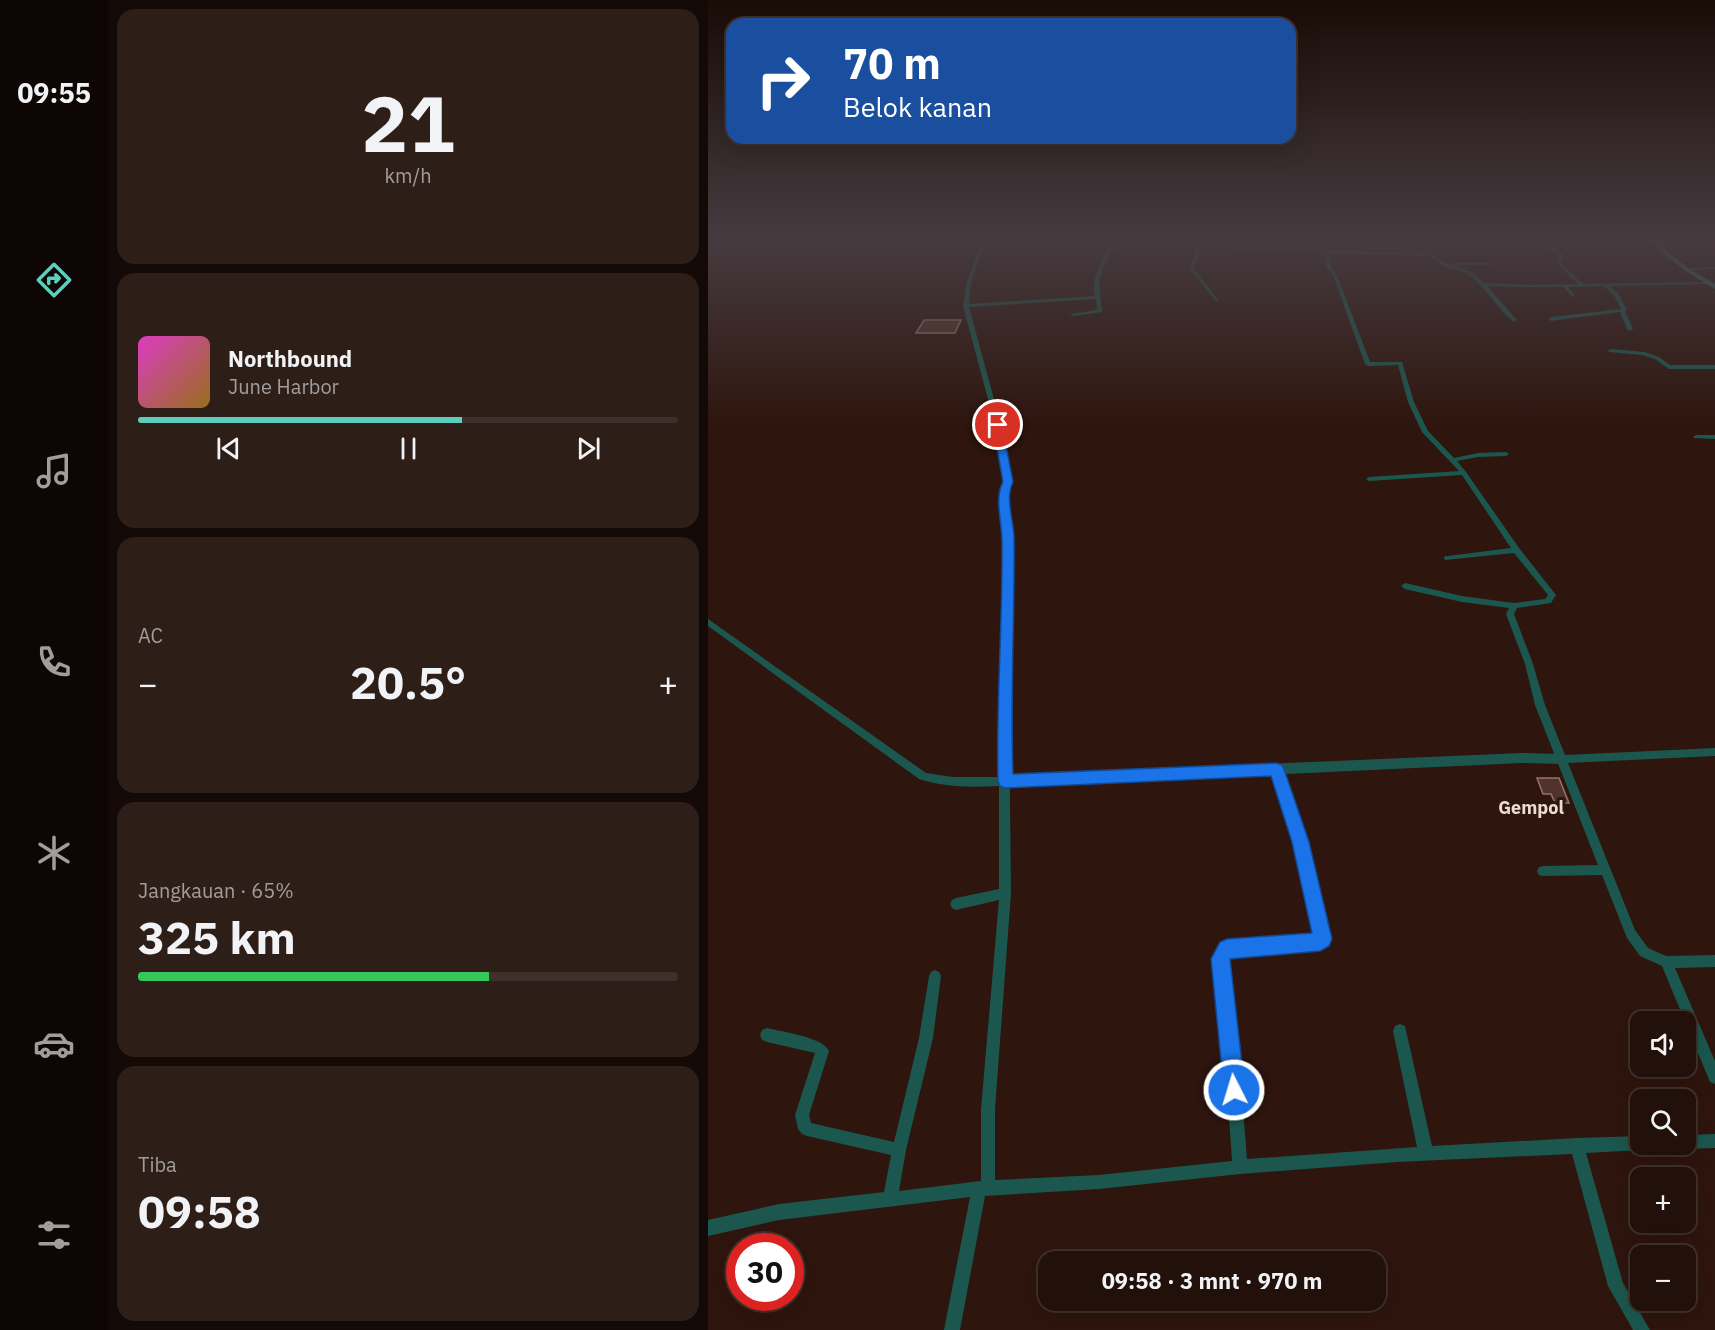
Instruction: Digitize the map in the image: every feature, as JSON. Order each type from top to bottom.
[{"type":"street","points":[[952,1330],[983,1189],[1005,893],[1004,710],[1009,589],[1008,520],[1004,490],[1008,482],[998,425],[966,326],[966,306],[1009,303]]},
{"type":"street","points":[[1073,314],[1100,311],[1099,303]]},
{"type":"street","points":[[1345,303],[1368,364],[1400,363],[1411,402],[1425,432],[1433,443],[1454,460],[1464,472],[1516,550],[1551,595],[1548,601],[1514,606],[1462,599],[1405,586]]},
{"type":"street","points":[[1499,303],[1514,320]]},
{"type":"street","points":[[1622,303],[1624,306],[1622,311],[1630,329]]},
{"type":"street","points":[[1551,319],[1622,311]]},
{"type":"street","points":[[1611,351],[1643,353],[1669,367],[1715,367]]},
{"type":"street","points":[[1696,437],[1715,438]]},
{"type":"street","points":[[1454,460],[1479,455],[1506,454]]},
{"type":"street","points":[[1369,478],[1464,472]]},
{"type":"street","points":[[1448,558],[1516,550]]},
{"type":"street","points":[[1514,606],[1510,614],[1561,759],[1631,934],[1644,952],[1666,962],[1715,961]]},
{"type":"street","points":[[708,622],[922,776],[936,781],[1005,781],[1522,758],[1561,759],[1715,752]]},
{"type":"street","points":[[1240,1167],[1221,959],[1227,949],[1320,942],[1323,939],[1300,842],[1276,769]]},
{"type":"street","points":[[1543,871],[1604,870]]},
{"type":"street","points":[[956,904],[1005,893]]},
{"type":"street","points":[[1666,962],[1715,1077]]},
{"type":"street","points":[[890,1199],[899,1150],[926,1038],[935,976]]},
{"type":"street","points":[[1400,1031],[1426,1154]]},
{"type":"street","points":[[767,1035],[817,1047],[822,1051],[802,1115],[803,1124],[807,1130],[899,1150]]},
{"type":"street","points":[[1696,1142],[1715,1141]]},
{"type":"street","points":[[708,1228],[779,1212],[983,1189],[1099,1182],[1240,1167],[1630,1143]]},
{"type":"street","points":[[1577,1145],[1616,1286],[1642,1330]]},
{"type":"building","points":[[924,320],[961,320],[955,333],[916,333]]},
{"type":"building","points":[[1537,778],[1559,778],[1569,803],[1555,803],[1551,794],[1543,794]]},
{"type":"district","name":"Gempol","points":[[1531,807]]},
{"type":"route","points":[[998,425],[1008,482],[1004,490],[1008,520],[1009,589],[1004,710],[1005,781],[1276,769],[1300,842],[1323,939],[1320,942],[1227,949],[1223,953],[1221,959],[1234,1090]]}]
